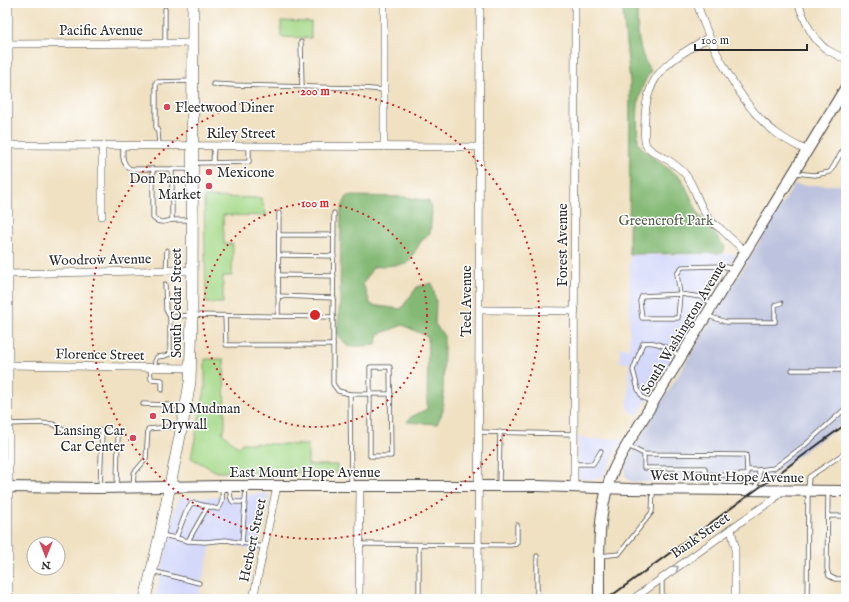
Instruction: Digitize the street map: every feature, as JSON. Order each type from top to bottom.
[{"type":"main road","name":"South Cedar Street","points":[[145,599],[170,487],[190,382],[192,316],[193,3]]},
{"type":"street","points":[[9,3],[6,145],[9,274],[9,424],[6,487],[6,566],[9,599]]},
{"type":"street","points":[[384,3],[384,147]]},
{"type":"street","name":"Teel Avenue","points":[[478,599],[480,3]]},
{"type":"street","name":"Forest Avenue","points":[[574,488],[576,3]]},
{"type":"street","points":[[697,3],[709,37],[726,70],[746,101],[759,117],[775,132],[807,151]]},
{"type":"street","points":[[798,3],[807,25],[815,38],[826,49],[846,60]]},
{"type":"street","points":[[3,18],[8,25]]},
{"type":"street","points":[[709,37],[670,62],[655,80],[648,93],[646,103],[645,138],[647,146],[685,174],[694,188],[709,219],[746,252]]},
{"type":"street","name":"Pacific Avenue","points":[[9,44],[192,43]]},
{"type":"street","name":"South Washington Avenue","points":[[600,599],[601,523],[607,489],[614,470],[627,445],[845,90]]},
{"type":"street","name":"Riley Street","points":[[6,145],[480,147]]},
{"type":"street","points":[[102,146],[102,216]]},
{"type":"street","name":"Woodrow Avenue","points":[[9,274],[192,271]]},
{"type":"street","points":[[480,310],[575,311]]},
{"type":"street","name":"Florence Street","points":[[9,365],[190,368]]},
{"type":"street","name":"East Mount Hope Avenue","points":[[6,487],[133,488],[226,486],[499,486],[607,489]]},
{"type":"street","name":"Herbert Street","points":[[253,599],[277,486]]},
{"type":"street","points":[[356,486],[359,544],[359,599]]},
{"type":"street","name":"West Mount Hope Avenue","points":[[607,489],[846,491]]},
{"type":"street","name":"Bank Street","points":[[636,598],[773,500],[781,491]]},
{"type":"street","points":[[731,529],[735,546],[735,599]]},
{"type":"lane","points":[[164,9],[164,43]]},
{"type":"lane","points":[[301,42],[302,87]]},
{"type":"lane","points":[[159,146],[156,127],[156,82],[192,81]]},
{"type":"lane","points":[[213,84],[232,86],[359,88],[384,90]]},
{"type":"lane","points":[[794,173],[816,176],[830,172],[846,145]]},
{"type":"lane","points":[[122,146],[123,160],[125,165],[130,169],[172,169],[214,163],[249,162],[249,146]]},
{"type":"lane","points":[[214,146],[214,163]]},
{"type":"lane","points":[[153,169],[153,218],[160,223],[172,220],[192,220]]},
{"type":"lane","points":[[172,169],[172,220]]},
{"type":"lane","points":[[278,316],[279,213]]},
{"type":"lane","points":[[334,213],[333,384],[338,391],[350,394],[390,394]]},
{"type":"lane","points":[[279,235],[334,235]]},
{"type":"lane","points":[[166,271],[167,250]]},
{"type":"lane","points":[[279,255],[334,256]]},
{"type":"lane","points":[[714,305],[701,297],[680,294],[642,296],[640,301],[642,318],[678,318],[680,294],[677,274],[682,267],[722,266],[735,270]]},
{"type":"lane","points":[[278,275],[334,276]]},
{"type":"lane","points":[[162,390],[162,380],[151,379],[157,357],[170,354],[170,317],[166,310],[164,284]]},
{"type":"lane","points":[[278,296],[334,298]]},
{"type":"lane","points":[[707,316],[726,322],[775,322],[775,305],[781,303]]},
{"type":"lane","points":[[226,316],[226,345],[333,345]]},
{"type":"lane","points":[[170,317],[333,317]]},
{"type":"lane","points":[[653,404],[642,397],[638,389],[633,370],[642,343],[658,343],[681,357]]},
{"type":"lane","points":[[370,367],[390,367],[391,456],[370,456],[370,394],[370,367]]},
{"type":"lane","points":[[792,370],[846,370]]},
{"type":"lane","points":[[350,394],[356,486]]},
{"type":"lane","points":[[143,404],[169,405],[186,408]]},
{"type":"lane","points":[[747,470],[774,468],[805,445],[846,408]]},
{"type":"lane","points":[[9,424],[53,424],[70,432],[112,430],[116,432],[118,436],[117,488]]},
{"type":"lane","points":[[133,488],[134,472],[146,459],[148,429],[182,426]]},
{"type":"lane","points":[[100,488],[102,431]]},
{"type":"lane","points":[[479,432],[574,434]]},
{"type":"lane","points":[[499,486],[500,432]]},
{"type":"lane","points":[[627,445],[644,454],[746,455],[747,474],[705,475],[705,468],[644,468],[644,454]]},
{"type":"lane","points":[[574,464],[593,464],[600,451]]},
{"type":"lane","points":[[807,599],[809,477],[846,452]]},
{"type":"lane","points":[[753,490],[759,479],[759,470]]},
{"type":"lane","points":[[712,475],[712,490]]},
{"type":"lane","points":[[226,486],[233,502],[245,502]]},
{"type":"lane","points":[[176,538],[191,504],[194,503],[218,509],[220,508],[226,486]]},
{"type":"lane","points":[[242,544],[246,486]]},
{"type":"lane","points":[[600,556],[619,554],[652,512],[653,489]]},
{"type":"lane","points":[[828,491],[827,569],[829,576],[835,579],[846,579]]},
{"type":"lane","points":[[188,541],[195,525],[208,506]]},
{"type":"lane","points":[[828,516],[846,516]]},
{"type":"lane","points":[[359,544],[516,544],[517,525]]},
{"type":"lane","points":[[160,535],[188,541],[206,542],[226,540],[264,547]]},
{"type":"lane","points":[[419,545],[420,599]]},
{"type":"lane","points":[[537,556],[537,599]]},
{"type":"lane","points":[[151,571],[199,583]]},
{"type":"lane","points":[[662,578],[662,599]]},
{"type":"shaded area","points":[[794,185],[846,185],[846,421],[763,482],[629,481],[625,476],[625,468],[637,443]]},
{"type":"shaded area","points":[[736,254],[638,415],[628,410],[629,363],[620,362],[620,348],[629,348],[630,255]]},
{"type":"shaded area","points":[[578,437],[594,439],[623,439],[604,474],[598,479],[583,479],[579,476]]},
{"type":"shaded area","points":[[267,493],[269,497],[258,551],[229,544],[213,545],[210,549],[198,599],[155,599],[177,501],[179,498],[227,497]]},
{"type":"green space","name":"Greencroft Park","points":[[622,3],[637,3],[640,47],[646,64],[651,71],[642,88],[638,105],[638,142],[641,147],[655,159],[682,179],[699,215],[725,247],[723,253],[629,254],[630,82]]},
{"type":"green space","points":[[281,21],[311,22],[311,38],[281,37]]},
{"type":"green space","points":[[347,196],[405,197],[429,201],[432,212],[430,233],[422,240],[407,264],[373,267],[363,284],[371,305],[401,309],[417,287],[432,283],[436,301],[435,324],[444,336],[443,411],[437,424],[407,422],[411,417],[427,409],[428,337],[403,325],[379,334],[376,345],[348,347],[337,333],[340,303],[341,210]]},
{"type":"green space","points":[[204,197],[261,198],[267,216],[223,215],[224,244],[233,244],[232,276],[223,276],[223,303],[206,303]]},
{"type":"green space","points":[[205,359],[224,359],[225,428],[222,433],[238,447],[242,443],[308,445],[308,465],[337,465],[337,473],[217,472],[191,458],[205,389]]},
{"type":"railway","points":[[607,599],[846,424]]},
{"type":"place","name":"Fleetwood Diner","points":[[167,107]]},
{"type":"place","name":"Mexicone","points":[[209,172]]},
{"type":"place","name":"Don Pancho Market","points":[[209,186]]},
{"type":"place","name":"MD Mudman Drywall","points":[[153,416]]},
{"type":"place","name":"Lansing Car Car Center","points":[[133,438]]}]
